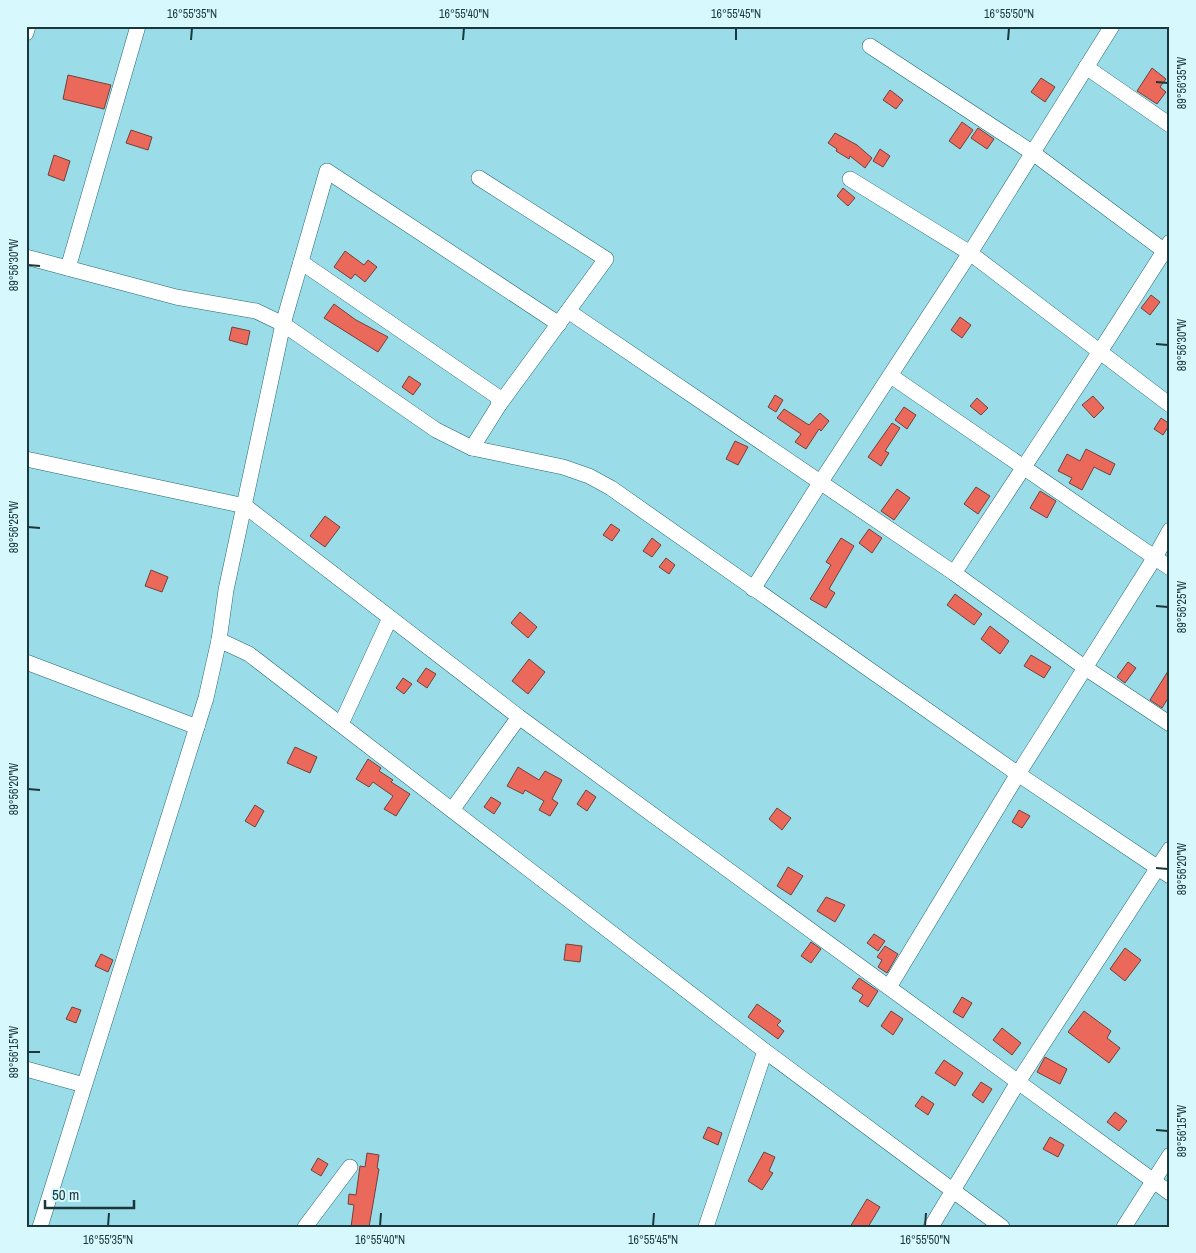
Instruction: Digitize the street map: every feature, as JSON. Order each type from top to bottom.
[{"type":"street","points":[[26,33],[28,26]]},
{"type":"street","points":[[68,268],[138,26]]},
{"type":"street","points":[[753,589],[970,253],[1112,26]]},
{"type":"street","points":[[870,46],[1033,153],[1168,249],[954,573]]},
{"type":"street","points":[[1086,67],[1170,125]]},
{"type":"street","points":[[40,1227],[206,698],[219,640],[226,590],[283,324],[327,171],[563,317],[820,483],[954,573],[1084,667],[1170,724]]},
{"type":"street","points":[[472,448],[499,405],[606,260],[479,178]]},
{"type":"street","points":[[850,179],[970,253],[1099,353],[1170,405]]},
{"type":"street","points":[[26,257],[176,297],[256,311],[283,324],[436,430],[472,448],[563,468],[589,476],[611,488],[1018,774],[1164,872]]},
{"type":"street","points":[[301,262],[498,397],[499,405]]},
{"type":"street","points":[[891,376],[1170,568]]},
{"type":"street","points":[[26,458],[245,506],[520,717],[1170,1193]]},
{"type":"street","points":[[889,987],[1018,774],[1155,557],[1170,530]]},
{"type":"street","points":[[340,724],[390,618]]},
{"type":"street","points":[[219,640],[249,654],[765,1051],[1002,1227]]},
{"type":"street","points":[[26,662],[197,727]]},
{"type":"street","points":[[452,810],[520,717]]},
{"type":"street","points":[[931,1227],[955,1191],[1018,1082],[1164,872],[1170,849]]},
{"type":"street","points":[[706,1227],[765,1051]]},
{"type":"street","points":[[26,1069],[84,1085]]},
{"type":"street","points":[[1124,1227],[1170,1155]]},
{"type":"street","points":[[305,1227],[350,1167]]},
{"type":"building","points":[[1152,68],[1166,79],[1160,87],[1166,92],[1157,104],[1137,91]]},
{"type":"building","points":[[68,75],[111,85],[104,109],[63,99]]},
{"type":"building","points":[[1041,78],[1055,87],[1045,102],[1031,92]]},
{"type":"building","points":[[890,90],[903,100],[896,109],[883,100]]},
{"type":"building","points":[[962,122],[973,130],[960,149],[949,141]]},
{"type":"building","points":[[978,128],[994,139],[987,149],[971,138]]},
{"type":"building","points":[[131,130],[152,137],[148,150],[126,143]]},
{"type":"building","points":[[835,133],[857,145],[872,158],[865,168],[850,156],[849,159],[836,151],[837,149],[828,143]]},
{"type":"building","points":[[880,149],[890,156],[883,167],[873,161]]},
{"type":"building","points":[[54,155],[70,161],[64,181],[48,175]]},
{"type":"building","points":[[843,188],[855,198],[848,206],[837,196]]},
{"type":"building","points":[[345,251],[364,265],[368,260],[377,267],[365,282],[355,274],[351,279],[334,267]]},
{"type":"building","points":[[1151,295],[1160,302],[1150,315],[1141,308]]},
{"type":"building","points":[[334,304],[356,320],[388,337],[378,352],[324,318]]},
{"type":"building","points":[[960,317],[971,325],[962,338],[951,330]]},
{"type":"building","points":[[232,327],[250,331],[247,345],[229,340]]},
{"type":"building","points":[[409,376],[421,384],[413,395],[402,387]]},
{"type":"building","points":[[775,395],[783,400],[776,412],[768,407]]},
{"type":"building","points":[[1093,396],[1104,408],[1094,418],[1082,405]]},
{"type":"building","points":[[977,398],[988,408],[981,415],[970,406]]},
{"type":"building","points":[[904,407],[916,415],[907,429],[895,420]]},
{"type":"building","points":[[784,409],[809,425],[820,413],[829,421],[821,431],[819,429],[806,449],[795,442],[801,434],[777,418]]},
{"type":"building","points":[[1161,418],[1170,424],[1163,435],[1154,429]]},
{"type":"building","points":[[892,423],[900,428],[885,451],[889,453],[881,466],[868,457]]},
{"type":"building","points":[[735,441],[748,447],[738,465],[726,459]]},
{"type":"building","points":[[1086,449],[1115,464],[1110,475],[1094,467],[1082,490],[1069,483],[1072,478],[1058,471],[1067,454],[1080,461]]},
{"type":"building","points":[[976,487],[990,496],[978,514],[964,504]]},
{"type":"building","points":[[897,489],[910,498],[894,520],[881,511]]},
{"type":"building","points":[[1040,491],[1056,501],[1047,518],[1030,508]]},
{"type":"building","points":[[325,516],[340,527],[325,547],[310,536]]},
{"type":"building","points":[[611,524],[620,530],[612,541],[603,535]]},
{"type":"building","points":[[869,529],[882,538],[872,553],[859,543]]},
{"type":"building","points":[[652,538],[661,545],[652,557],[643,551]]},
{"type":"building","points":[[841,538],[854,546],[829,589],[835,593],[826,608],[810,599],[831,565],[826,562]]},
{"type":"building","points":[[666,558],[675,565],[669,574],[659,567]]},
{"type":"building","points":[[151,570],[168,577],[162,592],[145,586]]},
{"type":"building","points":[[955,594],[982,614],[974,625],[947,605]]},
{"type":"building","points":[[520,612],[537,627],[528,638],[511,623]]},
{"type":"building","points":[[990,626],[1009,641],[1000,654],[981,639]]},
{"type":"building","points":[[1031,655],[1051,667],[1044,678],[1024,666]]},
{"type":"building","points":[[529,659],[545,672],[528,694],[512,681]]},
{"type":"building","points":[[1128,662],[1136,668],[1125,683],[1117,677]]},
{"type":"building","points":[[426,668],[436,674],[427,688],[417,681]]},
{"type":"building","points":[[1170,668],[1170,695],[1162,708],[1150,700]]},
{"type":"building","points":[[403,678],[412,684],[404,694],[396,688]]},
{"type":"building","points":[[295,747],[317,757],[310,773],[287,763]]},
{"type":"building","points":[[368,759],[381,768],[379,771],[393,780],[391,782],[410,794],[396,816],[384,809],[393,796],[373,782],[369,787],[356,779]]},
{"type":"building","points":[[518,767],[539,780],[545,771],[562,780],[552,799],[558,803],[550,816],[539,810],[544,801],[525,790],[523,794],[507,786]]},
{"type":"building","points":[[586,790],[596,797],[587,811],[577,804]]},
{"type":"building","points":[[491,797],[501,803],[494,814],[484,807]]},
{"type":"building","points":[[255,805],[264,811],[255,827],[245,821]]},
{"type":"building","points":[[777,808],[791,818],[782,830],[769,819]]},
{"type":"building","points":[[1019,810],[1030,816],[1022,828],[1012,822]]},
{"type":"building","points":[[788,867],[803,876],[791,895],[777,886]]},
{"type":"building","points":[[826,897],[845,905],[835,922],[817,911]]},
{"type":"building","points":[[874,934],[885,941],[878,951],[867,943]]},
{"type":"building","points":[[811,942],[821,949],[811,963],[801,956]]},
{"type":"building","points":[[566,944],[582,946],[580,962],[564,960]]},
{"type":"building","points":[[885,946],[898,954],[887,973],[878,967],[882,960],[877,957]]},
{"type":"building","points":[[1125,948],[1141,960],[1125,981],[1110,969]]},
{"type":"building","points":[[101,954],[113,960],[108,972],[95,966]]},
{"type":"building","points":[[859,978],[878,991],[868,1007],[859,1001],[863,995],[852,988]]},
{"type":"building","points":[[962,997],[972,1003],[963,1018],[953,1012]]},
{"type":"building","points":[[757,1004],[781,1021],[777,1025],[784,1031],[778,1039],[748,1017]]},
{"type":"building","points":[[72,1007],[81,1010],[76,1023],[66,1019]]},
{"type":"building","points":[[891,1011],[903,1019],[893,1035],[881,1026]]},
{"type":"building","points":[[1084,1011],[1111,1031],[1107,1038],[1120,1048],[1109,1063],[1068,1032]]},
{"type":"building","points":[[1002,1028],[1021,1043],[1012,1055],[993,1040]]},
{"type":"building","points":[[1045,1057],[1067,1069],[1060,1084],[1037,1072]]},
{"type":"building","points":[[944,1060],[963,1073],[955,1086],[935,1073]]},
{"type":"building","points":[[981,1082],[992,1089],[983,1103],[972,1095]]},
{"type":"building","points":[[922,1096],[934,1104],[928,1115],[915,1106]]},
{"type":"building","points":[[1115,1112],[1127,1121],[1119,1131],[1107,1122]]},
{"type":"building","points":[[708,1127],[722,1133],[718,1145],[703,1138]]},
{"type":"building","points":[[1050,1137],[1064,1145],[1058,1157],[1043,1149]]},
{"type":"building","points":[[764,1152],[775,1157],[769,1171],[773,1173],[762,1190],[748,1181]]},
{"type":"building","points":[[367,1153],[379,1155],[377,1168],[379,1169],[369,1227],[351,1227],[354,1205],[348,1204],[349,1194],[356,1195],[360,1166],[365,1167]]},
{"type":"building","points":[[318,1158],[328,1164],[321,1176],[311,1170]]},
{"type":"building","points":[[867,1199],[880,1207],[868,1227],[850,1227]]}]
